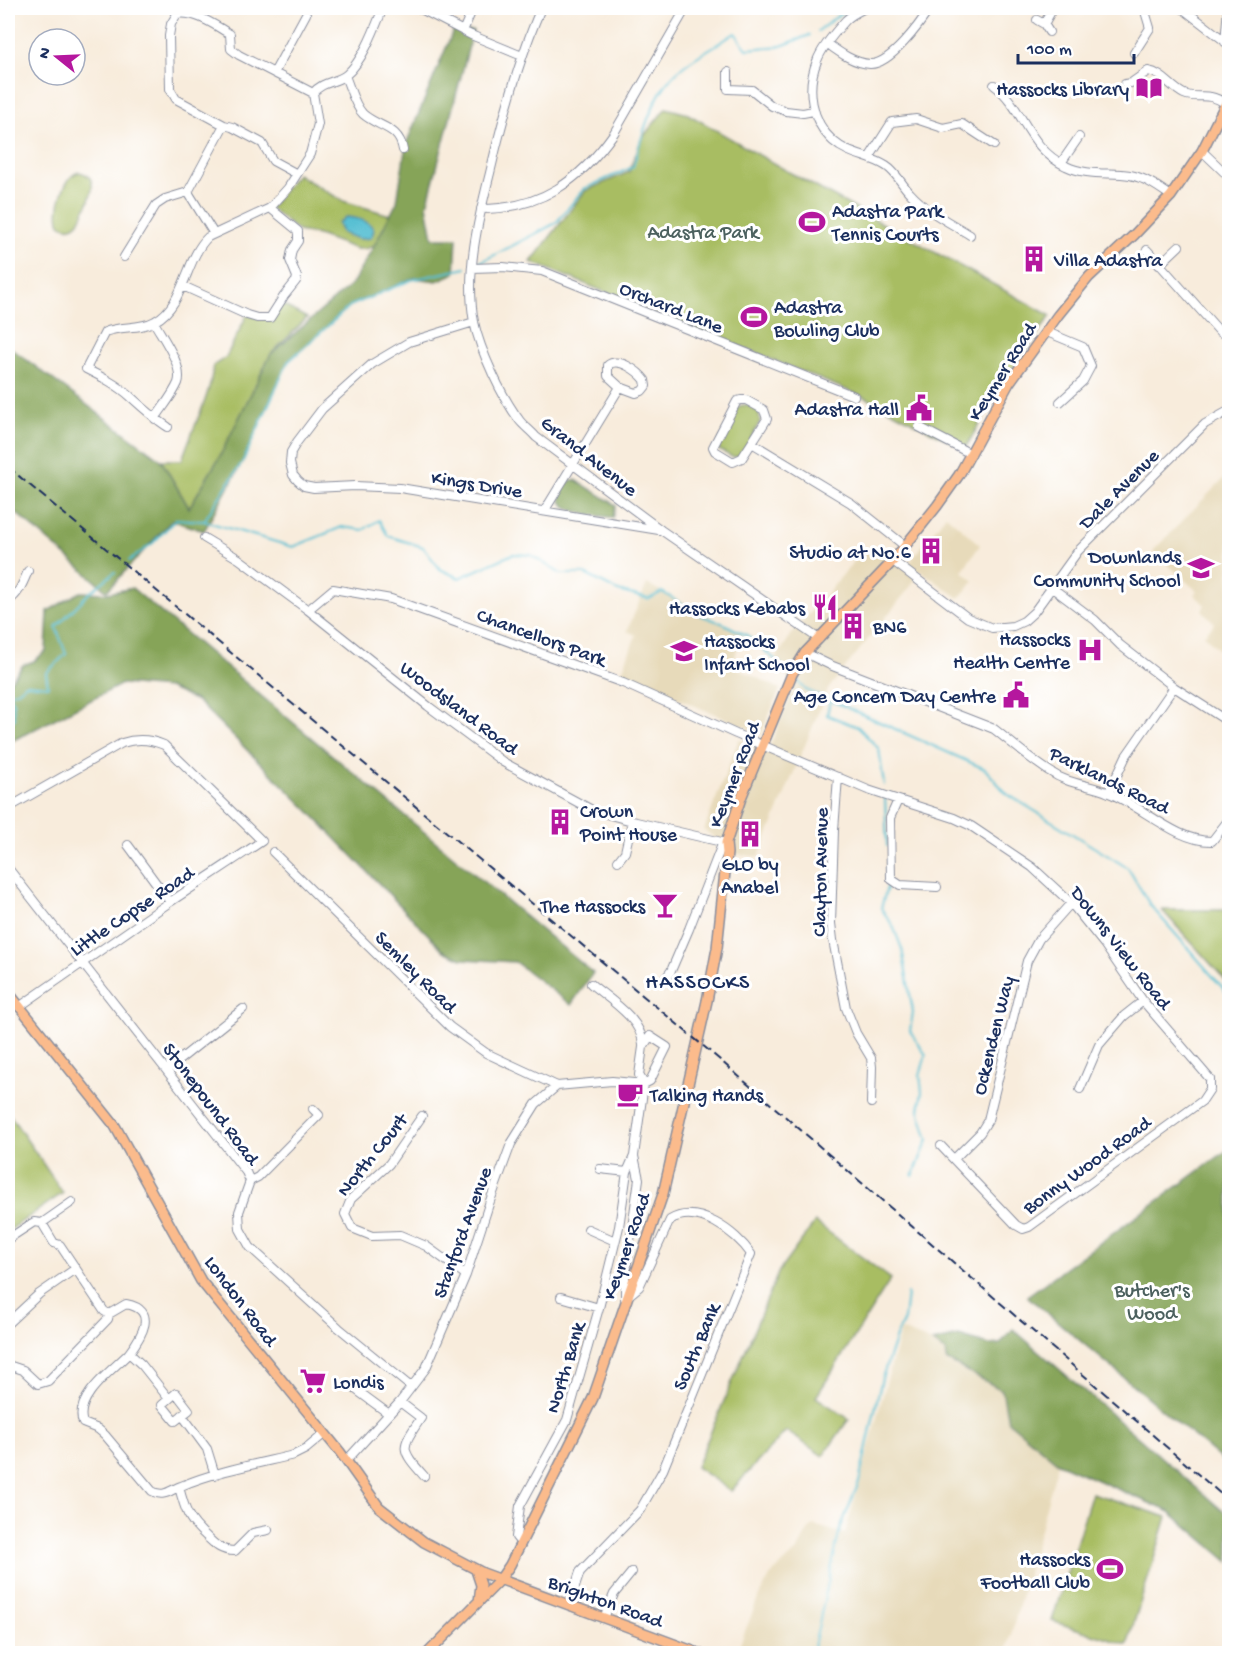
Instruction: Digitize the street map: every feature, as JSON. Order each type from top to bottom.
[{"type":"main road","name":"Keymer Road","points":[[427,1653],[500,1581],[592,1398],[663,1194],[705,1009],[720,924],[726,843],[741,798],[792,674],[806,653],[893,561],[959,476],[1010,383],[1089,277],[1171,196],[1202,151],[1227,99]]},
{"type":"main road","name":"London Road","points":[[8,992],[115,1126],[201,1281],[346,1461],[379,1507],[424,1542],[500,1581]]},
{"type":"main road","points":[[476,1569],[482,1585],[479,1602]]},
{"type":"main road","name":"Brighton Road","points":[[500,1581],[701,1653]]},
{"type":"street","points":[[312,93],[319,85],[345,76],[356,63],[374,33],[383,8]]},
{"type":"street","points":[[419,8],[463,31],[522,56]]},
{"type":"street","points":[[463,31],[472,8]]},
{"type":"street","name":"Grand Avenue","points":[[541,8],[522,56],[502,121],[481,209],[472,268],[474,322],[504,396],[520,421],[536,437],[661,530],[819,639]]},
{"type":"street","points":[[481,209],[507,209],[530,202],[565,184],[578,174],[614,133],[686,8]]},
{"type":"street","points":[[865,8],[847,19],[817,60],[813,72],[813,111],[832,140],[850,152],[869,158],[894,172],[910,193],[930,210],[970,235]]},
{"type":"street","points":[[828,44],[860,62],[872,64],[881,62],[905,40],[930,8]]},
{"type":"street","points":[[1049,32],[1041,22],[1053,8]]},
{"type":"street","points":[[1134,53],[1150,28],[1144,8]]},
{"type":"street","points":[[1182,8],[1227,44]]},
{"type":"street","points":[[1227,44],[1228,8]]},
{"type":"street","points":[[297,174],[273,161],[262,143],[176,99],[168,79],[171,24],[177,14],[184,13],[213,24],[230,34],[231,49],[251,62],[312,93]]},
{"type":"street","points":[[274,73],[306,14]]},
{"type":"street","points":[[1125,84],[1131,83],[1148,71],[1154,72],[1184,94],[1227,99]]},
{"type":"street","points":[[728,72],[728,99]]},
{"type":"street","points":[[345,76],[362,113],[398,134],[403,150]]},
{"type":"street","points":[[994,85],[1005,93],[1042,149],[1061,163],[1086,172],[1130,175],[1146,180],[1171,196]]},
{"type":"street","points":[[728,89],[752,90],[772,106],[793,113],[813,111]]},
{"type":"street","points":[[168,428],[154,419],[113,383],[86,369],[105,332],[141,327],[154,322],[166,311],[183,286],[202,243],[214,234],[270,208],[310,154],[318,124],[312,93]]},
{"type":"street","points":[[1218,117],[1230,125]]},
{"type":"street","points":[[869,158],[892,122],[898,120],[916,119],[943,128],[962,124],[994,145]]},
{"type":"street","points":[[124,257],[156,205],[160,201],[188,192],[224,125]]},
{"type":"street","points":[[1061,163],[1079,137]]},
{"type":"street","points":[[1202,151],[1224,172]]},
{"type":"street","points":[[188,192],[214,234]]},
{"type":"street","points":[[183,286],[247,315],[270,318],[296,281],[297,277],[290,260],[299,237],[298,231],[270,208]]},
{"type":"street","points":[[1159,265],[1179,246]]},
{"type":"street","points":[[1146,250],[1220,332],[1230,338]]},
{"type":"street","name":"Orchard Lane","points":[[472,268],[503,267],[542,271],[854,396]]},
{"type":"street","points":[[154,322],[178,369],[178,382],[154,419]]},
{"type":"street","name":"Kings Drive","points":[[474,322],[409,342],[372,364],[322,409],[297,442],[291,452],[292,475],[304,486],[314,488],[355,486],[400,488],[661,530]]},
{"type":"street","points":[[1047,332],[1083,346],[1091,366],[1083,381],[1060,402]]},
{"type":"street","points":[[618,361],[645,380],[646,386],[642,391],[636,393],[620,387],[608,376],[608,365],[618,361]]},
{"type":"street","points":[[545,510],[620,387]]},
{"type":"street","points":[[746,400],[764,410],[766,414],[766,419],[752,443],[737,462],[715,451],[713,447],[737,401],[746,400]]},
{"type":"street","name":"Dale Avenue","points":[[893,561],[955,610],[980,625],[992,628],[1013,626],[1024,621],[1034,612],[1078,551],[1205,424],[1230,410]]},
{"type":"street","points":[[919,428],[971,454]]},
{"type":"street","points":[[752,443],[851,503],[905,546]]},
{"type":"street","name":"Woodsland Road","points":[[204,538],[239,559],[308,610],[428,706],[503,762],[592,810],[726,843]]},
{"type":"street","points":[[8,601],[15,597],[28,571]]},
{"type":"street","points":[[1051,587],[1095,620],[1120,645],[1174,687],[1230,723]]},
{"type":"street","name":"Chancellors Park","points":[[308,610],[333,589],[391,599],[623,683],[763,745]]},
{"type":"street","name":"Parklands Road","points":[[806,653],[830,665],[994,729],[1056,775],[1075,784],[1109,792],[1165,825],[1200,842],[1212,841],[1230,818]]},
{"type":"street","points":[[1109,792],[1126,756],[1174,687]]},
{"type":"street","name":"Little Copse Road","points":[[8,808],[122,743],[132,739],[155,741],[164,745],[262,841],[19,1007]]},
{"type":"street","name":"Downs View Road","points":[[763,745],[898,800],[954,818],[971,826],[1032,867],[1071,903],[1104,944],[1143,1001],[1207,1075],[1211,1084]]},
{"type":"street","name":"Clayton Avenue","points":[[838,777],[832,909],[833,940],[850,1021],[871,1058],[871,1103]]},
{"type":"street","points":[[898,800],[890,818],[891,879],[900,885],[937,887]]},
{"type":"street","points":[[618,861],[625,852],[632,821]]},
{"type":"street","points":[[665,979],[690,929],[721,847],[726,843]]},
{"type":"street","points":[[128,845],[170,902]]},
{"type":"street","name":"Semley Road","points":[[273,852],[450,1027],[486,1053],[557,1086]]},
{"type":"street","name":"Stonepound Road","points":[[8,868],[246,1172],[250,1180],[239,1212],[240,1228],[250,1247],[339,1328],[411,1387]]},
{"type":"street","name":"Ockenden Way","points":[[954,1158],[980,1132],[988,1120],[1027,961],[1032,949],[1071,903]]},
{"type":"street","points":[[591,984],[633,1021],[643,1038],[639,1076],[644,1084],[633,1156],[639,1179],[626,1276],[626,1298]]},
{"type":"street","points":[[1080,1089],[1099,1045],[1124,1016],[1143,1001]]},
{"type":"street","points":[[168,1070],[243,1009]]},
{"type":"street","points":[[557,1086],[612,1081],[644,1084],[650,1081],[667,1047],[650,1035],[643,1047]]},
{"type":"street","name":"Bonny Wood Road","points":[[954,1158],[1016,1225],[1023,1228],[1029,1227],[1202,1101],[1211,1084]]},
{"type":"street","name":"Stanford Avenue","points":[[346,1461],[400,1402],[426,1368],[466,1275],[511,1144],[536,1104],[557,1086]]},
{"type":"street","points":[[250,1180],[258,1177],[320,1115],[313,1109]]},
{"type":"street","name":"North Court","points":[[422,1116],[389,1164],[351,1199],[345,1214],[352,1228],[372,1236],[400,1235],[426,1246],[466,1275]]},
{"type":"street","points":[[941,1146],[954,1158]]},
{"type":"street","name":"North Bank","points":[[521,1543],[516,1537],[520,1506],[567,1420],[599,1308],[619,1227],[627,1172],[633,1156]]},
{"type":"street","points":[[600,1169],[627,1172]]},
{"type":"street","points":[[8,1239],[34,1222],[42,1223],[72,1202]]},
{"type":"street","name":"South Bank","points":[[569,1605],[580,1572],[640,1510],[663,1470],[751,1254],[741,1240],[703,1216],[680,1214],[670,1220],[639,1287],[626,1298]]},
{"type":"street","points":[[42,1223],[54,1243],[60,1245],[95,1300],[109,1314]]},
{"type":"street","points":[[588,1228],[615,1241]]},
{"type":"street","points":[[8,1323],[39,1294],[75,1269]]},
{"type":"street","points":[[561,1297],[599,1308]]},
{"type":"street","points":[[8,1365],[23,1370],[38,1384],[48,1381],[108,1319],[109,1314],[126,1304],[135,1306],[144,1317],[145,1326],[142,1335],[129,1353],[90,1392],[82,1419],[84,1423],[105,1435],[152,1491],[163,1495],[179,1486],[215,1475],[294,1455],[306,1449],[324,1434]]},
{"type":"street","points":[[129,1353],[142,1365],[169,1399]]},
{"type":"street","points":[[351,1386],[389,1414]]},
{"type":"street","points":[[176,1394],[189,1410],[182,1415],[175,1421],[162,1405],[176,1394]]},
{"type":"street","points":[[400,1402],[421,1418],[406,1439],[405,1448],[407,1457],[424,1476]]},
{"type":"street","points":[[182,1415],[207,1449],[215,1475]]},
{"type":"street","points":[[179,1486],[190,1521],[213,1545],[220,1549],[235,1551],[253,1533],[268,1530]]},
{"type":"street","points":[[604,1618],[614,1594],[632,1572]]},
{"type":"shaded area","name":"Downlands Community School","points":[[1229,473],[1230,647],[1223,654],[1204,635],[1215,623],[1202,610],[1205,605],[1194,594],[1197,591],[1153,551]]},
{"type":"shaded area","points":[[946,515],[980,545],[962,571],[974,581],[959,598],[920,570],[911,586],[828,689],[759,857],[737,854],[704,830],[739,739],[768,751],[795,685],[773,663],[791,635],[864,550],[910,562]]},
{"type":"shaded area","name":"Hassocks Infant School","points":[[647,584],[741,633],[733,666],[780,689],[761,734],[621,674],[636,635],[627,631]]},
{"type":"shaded area","points":[[901,1330],[932,1342],[946,1352],[946,1360],[1002,1390],[1008,1421],[1058,1463],[1006,1653],[736,1654],[759,1596],[771,1575],[798,1550],[813,1525],[845,1534]]},
{"type":"green space","points":[[453,31],[473,31],[427,205],[433,238],[457,238],[455,273],[437,281],[414,278],[350,306],[288,362],[243,461],[204,531],[172,520],[107,591],[8,506],[8,346],[161,460],[189,508],[219,458],[271,354],[352,284],[374,246],[397,202],[406,144]]},
{"type":"green space","name":"Adastra Park","points":[[666,108],[688,114],[1051,316],[1005,379],[965,449],[869,399],[531,262],[585,191],[629,172],[642,138]]},
{"type":"green space","points":[[79,172],[87,175],[91,180],[91,193],[79,222],[68,227],[60,224],[59,203],[69,180]]},
{"type":"green space","points":[[297,174],[343,201],[390,215],[374,246],[356,249],[318,235],[298,231],[270,208]]},
{"type":"green space","points":[[279,303],[307,318],[271,354],[219,458],[189,508],[161,460],[182,460],[205,402],[213,366],[226,357],[247,315],[270,318]]},
{"type":"green space","points":[[748,405],[759,412],[760,422],[741,456],[732,457],[719,450],[717,445],[738,407]]},
{"type":"green space","points":[[571,480],[576,480],[616,505],[613,518],[572,510],[565,506],[560,495]]},
{"type":"green space","points":[[132,588],[593,973],[571,1005],[515,962],[462,959],[444,951],[307,809],[197,701],[168,688],[122,684],[8,743],[8,684],[23,665],[34,661],[46,651],[48,611],[80,592],[108,593]]},
{"type":"green space","points":[[1162,910],[1229,910],[1229,984]]},
{"type":"green space","points":[[8,1112],[63,1193],[8,1231]]},
{"type":"green space","name":"Butcher's Wood","points":[[1229,1149],[1229,1466],[1027,1296]]},
{"type":"green space","points":[[815,1222],[891,1279],[816,1397],[849,1419],[823,1456],[786,1431],[731,1491],[696,1467],[779,1271]]},
{"type":"green space","points":[[1013,1329],[1229,1516],[1229,1562],[1170,1512],[1058,1463],[1008,1421],[1002,1390],[946,1360],[946,1352],[932,1342],[959,1336],[989,1345],[1000,1344]]},
{"type":"green space","name":"Hassocks Football Club","points":[[1092,1493],[1167,1517],[1127,1645],[1052,1621]]},
{"type":"water","points":[[346,217],[369,224],[374,230],[371,238],[359,239],[342,233],[338,223]]},
{"type":"waterway","points":[[818,31],[848,8]]},
{"type":"waterway","points":[[479,263],[556,223],[584,189],[633,167],[657,98],[671,78],[693,59],[735,33],[747,49],[781,46],[810,35]]},
{"type":"waterway","points":[[204,521],[243,461],[288,362],[350,306],[411,280],[466,268]]},
{"type":"waterway","points":[[129,561],[153,543],[176,519],[204,521],[293,547],[342,527],[363,530],[379,520],[388,536],[423,547],[440,569],[459,578],[513,554],[531,555],[561,574],[585,574],[618,591],[649,599],[662,592],[700,615],[748,636],[787,670]]},
{"type":"waterway","points":[[8,726],[14,719],[13,703],[9,694],[26,684],[48,686],[46,673],[66,654],[56,627],[88,594],[115,572]]},
{"type":"waterway","points":[[797,680],[806,690],[830,700],[827,715],[858,727],[879,749],[884,785]]},
{"type":"waterway","points":[[830,700],[985,769],[1007,794],[1128,868],[1150,905],[1230,996]]},
{"type":"waterway","points":[[885,798],[887,846]]},
{"type":"waterway","points":[[888,879],[881,908],[893,926],[902,949],[913,1012],[910,1031],[926,1055],[920,1075],[922,1092],[919,1110],[928,1140],[913,1176]]},
{"type":"waterway","points":[[814,1646],[840,1529],[859,1482],[882,1378],[904,1320],[907,1294]]},
{"type":"railway","points":[[8,467],[713,1054],[1230,1502]]},
{"type":"place","name":"Hassocks Library","points":[[1149,88]]},
{"type":"place","name":"Adastra Park Tennis Courts","points":[[812,222]]},
{"type":"place","name":"Villa Adastra","points":[[1034,259]]},
{"type":"place","name":"Adastra Bowling Club","points":[[754,317]]},
{"type":"place","name":"Adastra Hall","points":[[919,408]]},
{"type":"place","name":"Studio at No.6","points":[[931,551]]},
{"type":"place","name":"Downlands Community School","points":[[1201,568]]},
{"type":"place","name":"Hassocks Kebabs","points":[[825,607]]},
{"type":"place","name":"BN6","points":[[853,626]]},
{"type":"place","name":"Hassocks Health Centre","points":[[1090,650]]},
{"type":"place","name":"Hassocks Infant School","points":[[684,651]]},
{"type":"place","name":"Age Concern Day Centre","points":[[1016,695]]},
{"type":"place","name":"Crown Point House","points":[[560,822]]},
{"type":"place","name":"GLO by Anabel","points":[[750,834]]},
{"type":"place","name":"The Hassocks","points":[[665,905]]},
{"type":"place","name":"Talking Hands","points":[[630,1094]]},
{"type":"place","name":"Londis","points":[[313,1381]]},
{"type":"place","name":"Hassocks Football Club","points":[[1110,1569]]},
{"type":"district","name":"HASSOCKS","points":[[698,980]]}]
